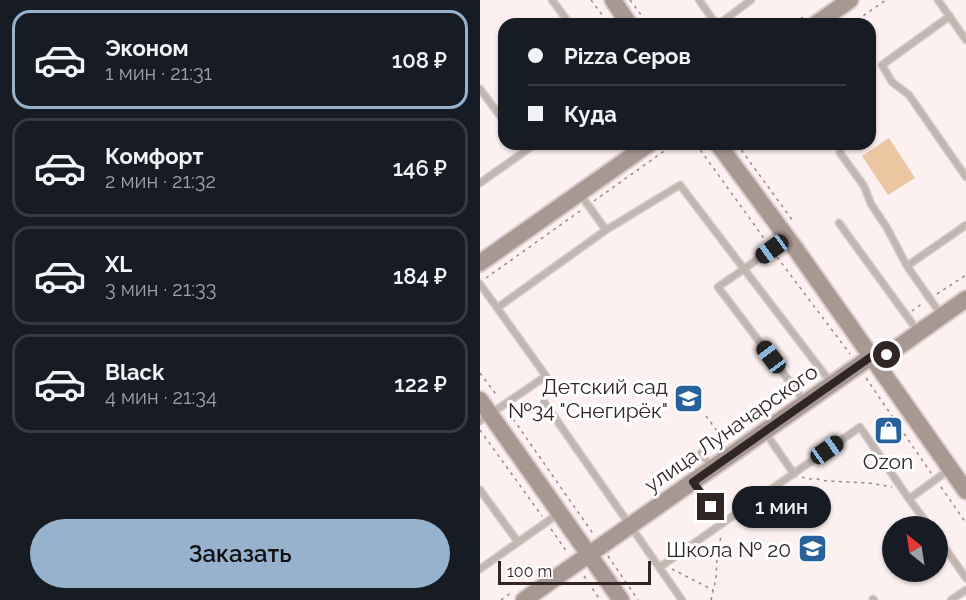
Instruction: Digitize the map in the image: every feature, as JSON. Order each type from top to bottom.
[{"type":"street","points":[[613,0],[625,18]]},
{"type":"street","points":[[824,18],[850,0]]},
{"type":"street","points":[[480,263],[584,200],[642,150]]},
{"type":"street","points":[[723,150],[792,232],[872,356],[966,491]]},
{"type":"street","name":"улица Луначарского","points":[[524,600],[872,356],[887,355],[966,299]]},
{"type":"street","points":[[480,400],[491,413],[553,517],[589,555],[618,599]]},
{"type":"lane","points":[[552,0],[566,18]]},
{"type":"lane","points":[[699,0],[712,18]]},
{"type":"lane","points":[[726,18],[751,0]]},
{"type":"lane","points":[[938,0],[966,40]]},
{"type":"lane","points":[[950,16],[882,66],[892,82],[909,95],[966,177]]},
{"type":"lane","points":[[480,89],[498,113]]},
{"type":"lane","points":[[480,183],[526,150]]},
{"type":"lane","points":[[841,150],[840,153],[864,186],[871,204],[907,266],[942,316]]},
{"type":"lane","points":[[497,308],[606,230],[680,185],[832,384]]},
{"type":"lane","points":[[584,200],[606,230]]},
{"type":"lane","points":[[839,223],[920,333]]},
{"type":"lane","points":[[907,266],[966,225]]},
{"type":"lane","points":[[792,232],[718,287],[806,403]]},
{"type":"lane","points":[[480,283],[546,376],[491,413]]},
{"type":"lane","points":[[543,402],[682,600]]},
{"type":"lane","points":[[660,567],[860,427],[922,516]]},
{"type":"lane","points":[[765,432],[794,474]]},
{"type":"lane","points":[[701,453],[713,468]]},
{"type":"lane","points":[[909,499],[951,469]]},
{"type":"lane","points":[[693,482],[723,523]]},
{"type":"lane","points":[[480,490],[518,542]]},
{"type":"lane","points":[[480,569],[553,517]]},
{"type":"lane","points":[[948,552],[966,578]]},
{"type":"lane","points":[[951,600],[966,590]]},
{"type":"path","points":[[591,0],[604,18]]},
{"type":"path","points":[[630,0],[644,18]]},
{"type":"path","points":[[860,18],[886,0]]},
{"type":"path","points":[[480,283],[584,200],[664,150]]},
{"type":"path","points":[[700,150],[966,523]]},
{"type":"path","points":[[741,150],[792,232]]},
{"type":"path","points":[[480,373],[491,413],[589,555],[600,600]]},
{"type":"path","points":[[706,416],[733,454]]},
{"type":"path","points":[[480,430],[553,517],[589,555],[638,600]]},
{"type":"path","points":[[794,474],[807,479],[901,487]]},
{"type":"path","points":[[711,600],[723,523]]},
{"type":"path","points":[[660,567],[676,570],[713,590]]},
{"type":"shaded area","points":[[889,138],[915,178],[888,195],[862,156],[871,150],[876,150],[876,147]]},
{"type":"place","name":"Детский сад №34 \"Снегирёк\"","points":[[689,398]]},
{"type":"place","name":"Ozon","points":[[888,430]]},
{"type":"place","name":"Школа № 20","points":[[812,549]]},
{"type":"route","points":[[711,507],[693,482],[872,356],[887,355]]}]
